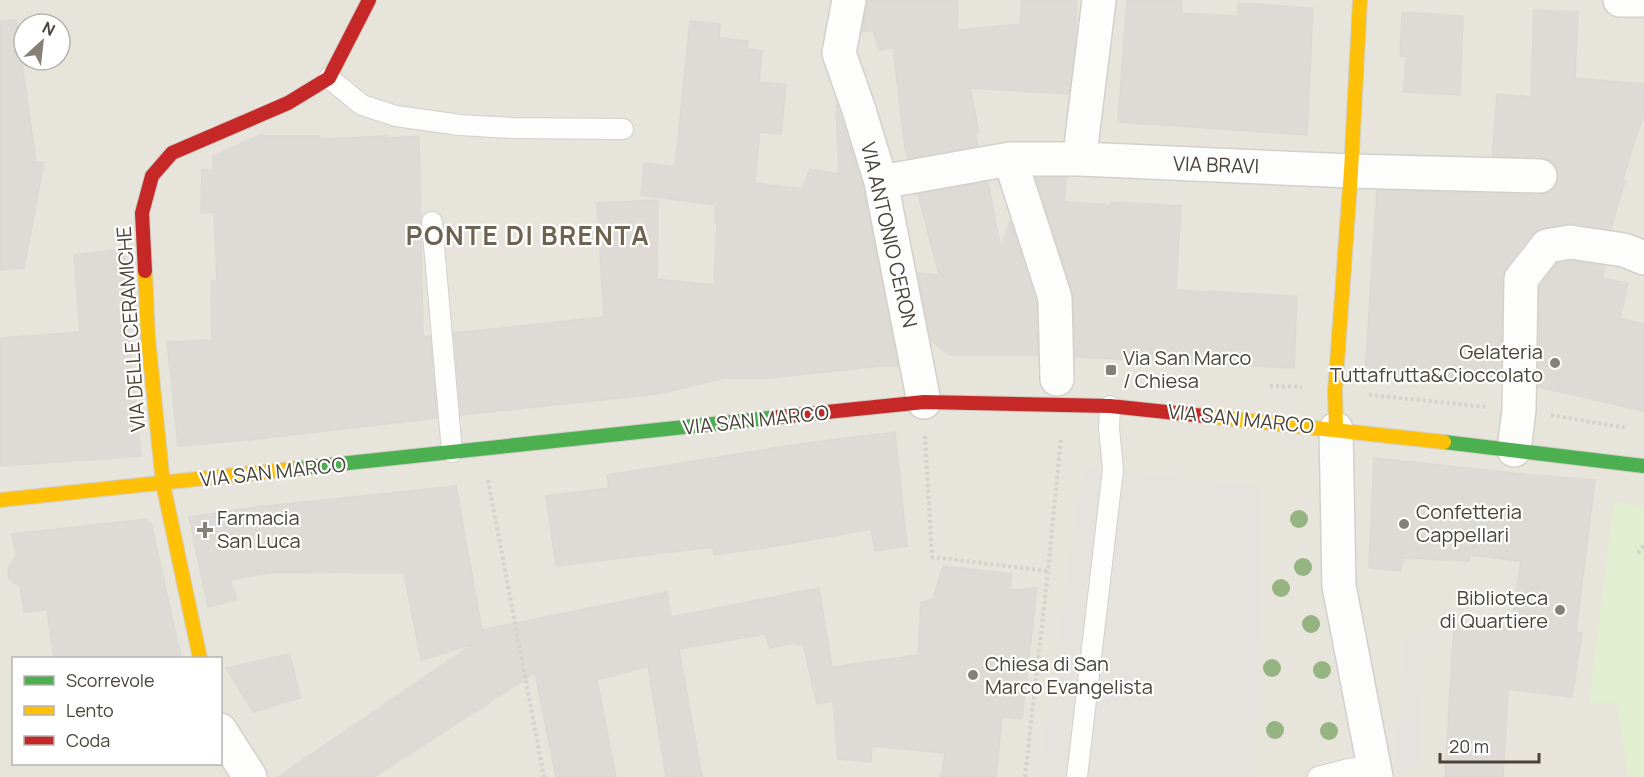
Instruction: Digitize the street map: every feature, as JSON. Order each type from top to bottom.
[{"type":"main road","points":[[329,78],[369,0]]},
{"type":"main road","points":[[1336,429],[1335,391],[1351,171],[1360,0]]},
{"type":"main road","name":"VIA DELLE CERAMICHE","points":[[200,657],[163,484],[148,337],[142,213],[152,176],[172,153],[288,103],[329,78]]},
{"type":"main road","name":"VIA SAN MARCO","points":[[0,500],[452,452],[925,415],[1110,406],[1336,429],[1644,466]]},
{"type":"street","name":"VIA ANTONIO CERON","points":[[849,0],[839,53],[881,182],[925,415]]},
{"type":"street","points":[[1081,159],[1099,0]]},
{"type":"street","points":[[1620,0],[1641,0]]},
{"type":"street","name":"VIA BRAVI","points":[[881,182],[1010,159],[1081,159],[1351,171],[1540,176]]},
{"type":"street","points":[[1010,159],[1055,298],[1057,379]]},
{"type":"street","points":[[1514,450],[1519,410],[1521,279],[1547,246],[1570,242],[1624,250],[1644,258]]},
{"type":"street","points":[[1336,429],[1339,586],[1375,772]]},
{"type":"street","points":[[222,733],[250,777]]},
{"type":"lane","points":[[329,78],[362,105],[396,116],[460,125],[512,128],[623,129]]},
{"type":"lane","points":[[432,222],[452,452]]},
{"type":"lane","points":[[1077,777],[1113,469],[1109,428],[1110,406]]},
{"type":"lane","points":[[1318,777],[1348,769],[1375,772]]},
{"type":"path","points":[[1360,394],[1488,407]]},
{"type":"path","points":[[925,415],[932,557],[1048,571]]},
{"type":"path","points":[[1551,415],[1632,429]]},
{"type":"path","points":[[1025,777],[1061,436]]},
{"type":"path","points":[[487,471],[544,777]]},
{"type":"path","points":[[1638,553],[1644,545]]},
{"type":"shaded area","points":[[0,0],[1644,0],[1644,777],[0,777]]},
{"type":"shaded area","points":[[1084,467],[1261,487],[1255,777],[1039,777]]},
{"type":"shaded area","points":[[1426,628],[1418,766],[1395,773],[1404,637]]},
{"type":"green space","points":[[1614,502],[1644,506],[1644,777],[1628,777],[1617,703],[1589,703]]},
{"type":"building","points":[[868,0],[958,0],[957,30],[1020,24],[1022,0],[1077,0],[1069,94],[970,88],[979,133],[975,134],[978,146],[908,158],[893,48],[879,50],[873,30],[862,32]]},
{"type":"building","points":[[1127,0],[1182,0],[1181,13],[1238,16],[1238,3],[1313,8],[1307,135],[1118,122]]},
{"type":"building","points":[[1534,10],[1578,12],[1575,78],[1644,84],[1644,115],[1623,180],[1625,181],[1611,229],[1572,223],[1544,228],[1532,234],[1506,267],[1502,279],[1501,381],[1365,373],[1377,190],[1540,195],[1549,192],[1556,185],[1559,177],[1557,168],[1549,160],[1540,157],[1492,156],[1497,94],[1531,97]]},
{"type":"building","points":[[1402,12],[1463,16],[1460,95],[1404,92],[1406,56],[1400,56]]},
{"type":"building","points":[[12,20],[12,72],[23,72],[36,162],[44,162],[24,268],[0,270],[0,21]]},
{"type":"building","points":[[690,21],[720,24],[719,38],[748,41],[747,49],[762,51],[759,82],[786,85],[781,134],[760,132],[755,183],[802,189],[810,169],[839,174],[837,105],[863,187],[898,366],[769,378],[725,378],[657,394],[461,415],[454,333],[604,317],[597,203],[658,200],[657,279],[714,285],[717,224],[715,223],[715,205],[641,195],[644,163],[675,167]]},
{"type":"building","points":[[262,134],[262,136],[319,136],[319,139],[419,136],[423,337],[430,336],[437,418],[178,446],[167,342],[212,340],[211,281],[217,281],[214,212],[201,213],[202,169],[213,171],[213,156]]},
{"type":"building","points":[[1036,178],[1066,178],[1064,202],[1181,206],[1176,290],[1297,296],[1294,368],[1075,357],[1073,293]]},
{"type":"building","points":[[988,182],[1001,249],[1010,221],[1036,301],[1038,355],[949,355],[931,340],[918,273],[939,275],[918,194]]},
{"type":"building","points":[[125,249],[129,339],[141,456],[0,466],[0,338],[80,332],[74,255]]},
{"type":"building","points":[[1570,261],[1605,266],[1602,278],[1628,283],[1620,319],[1644,324],[1644,411],[1538,387],[1540,286],[1557,263]]},
{"type":"building","points":[[895,432],[907,546],[875,551],[871,529],[714,555],[713,547],[556,566],[546,496],[609,488],[607,475],[800,444]]},
{"type":"building","points":[[1374,458],[1595,480],[1576,632],[1582,633],[1572,697],[1508,689],[1503,777],[1445,777],[1454,624],[1511,627],[1521,561],[1470,555],[1469,561],[1403,558],[1401,571],[1369,568]]},
{"type":"building","points":[[456,486],[482,630],[667,592],[671,617],[819,588],[832,667],[918,655],[921,602],[933,599],[943,566],[1012,574],[1010,590],[1037,588],[1022,719],[1002,717],[996,777],[941,777],[945,753],[872,746],[871,762],[838,759],[833,701],[817,704],[803,644],[796,645],[796,642],[770,648],[765,634],[679,649],[702,777],[666,777],[648,666],[597,680],[616,777],[556,777],[535,673],[374,777],[278,777],[473,644],[421,660],[404,573],[274,572],[230,580],[237,599],[208,607],[189,517],[257,507]]},
{"type":"building","points":[[147,519],[147,523],[151,523],[181,657],[54,657],[47,610],[24,612],[20,587],[9,579],[8,568],[16,557],[12,534]]},
{"type":"building","points":[[290,654],[300,698],[253,712],[226,668]]},
{"type":"traffic: fast","points":[[292,469],[778,417]]},
{"type":"traffic: fast","points":[[1444,442],[1644,466]]},
{"type":"traffic: slow","points":[[1336,429],[1335,391],[1351,171],[1360,0]]},
{"type":"traffic: slow","points":[[145,271],[148,337],[163,484],[200,657]]},
{"type":"traffic: slow","points":[[1204,416],[1444,442]]},
{"type":"traffic: slow","points":[[0,500],[292,469]]},
{"type":"traffic: jam","points":[[145,271],[142,213],[152,176],[172,153],[288,103],[329,78],[369,0]]},
{"type":"traffic: jam","points":[[778,417],[924,402],[1110,406],[1204,416]]},
{"type":"place","name":"Gelateria Tuttafrutta&Cioccolato","points":[[1555,363]]},
{"type":"place","name":"Via San Marco / Chiesa","points":[[1111,370]]},
{"type":"place","name":"Confetteria Cappellari","points":[[1404,524]]},
{"type":"place","name":"Farmacia San Luca","points":[[205,530]]},
{"type":"place","name":"Biblioteca di Quartiere","points":[[1560,610]]},
{"type":"place","name":"Chiesa di San Marco Evangelista","points":[[973,675]]},
{"type":"district","name":"PONTE DI BRENTA","points":[[528,236]]}]
